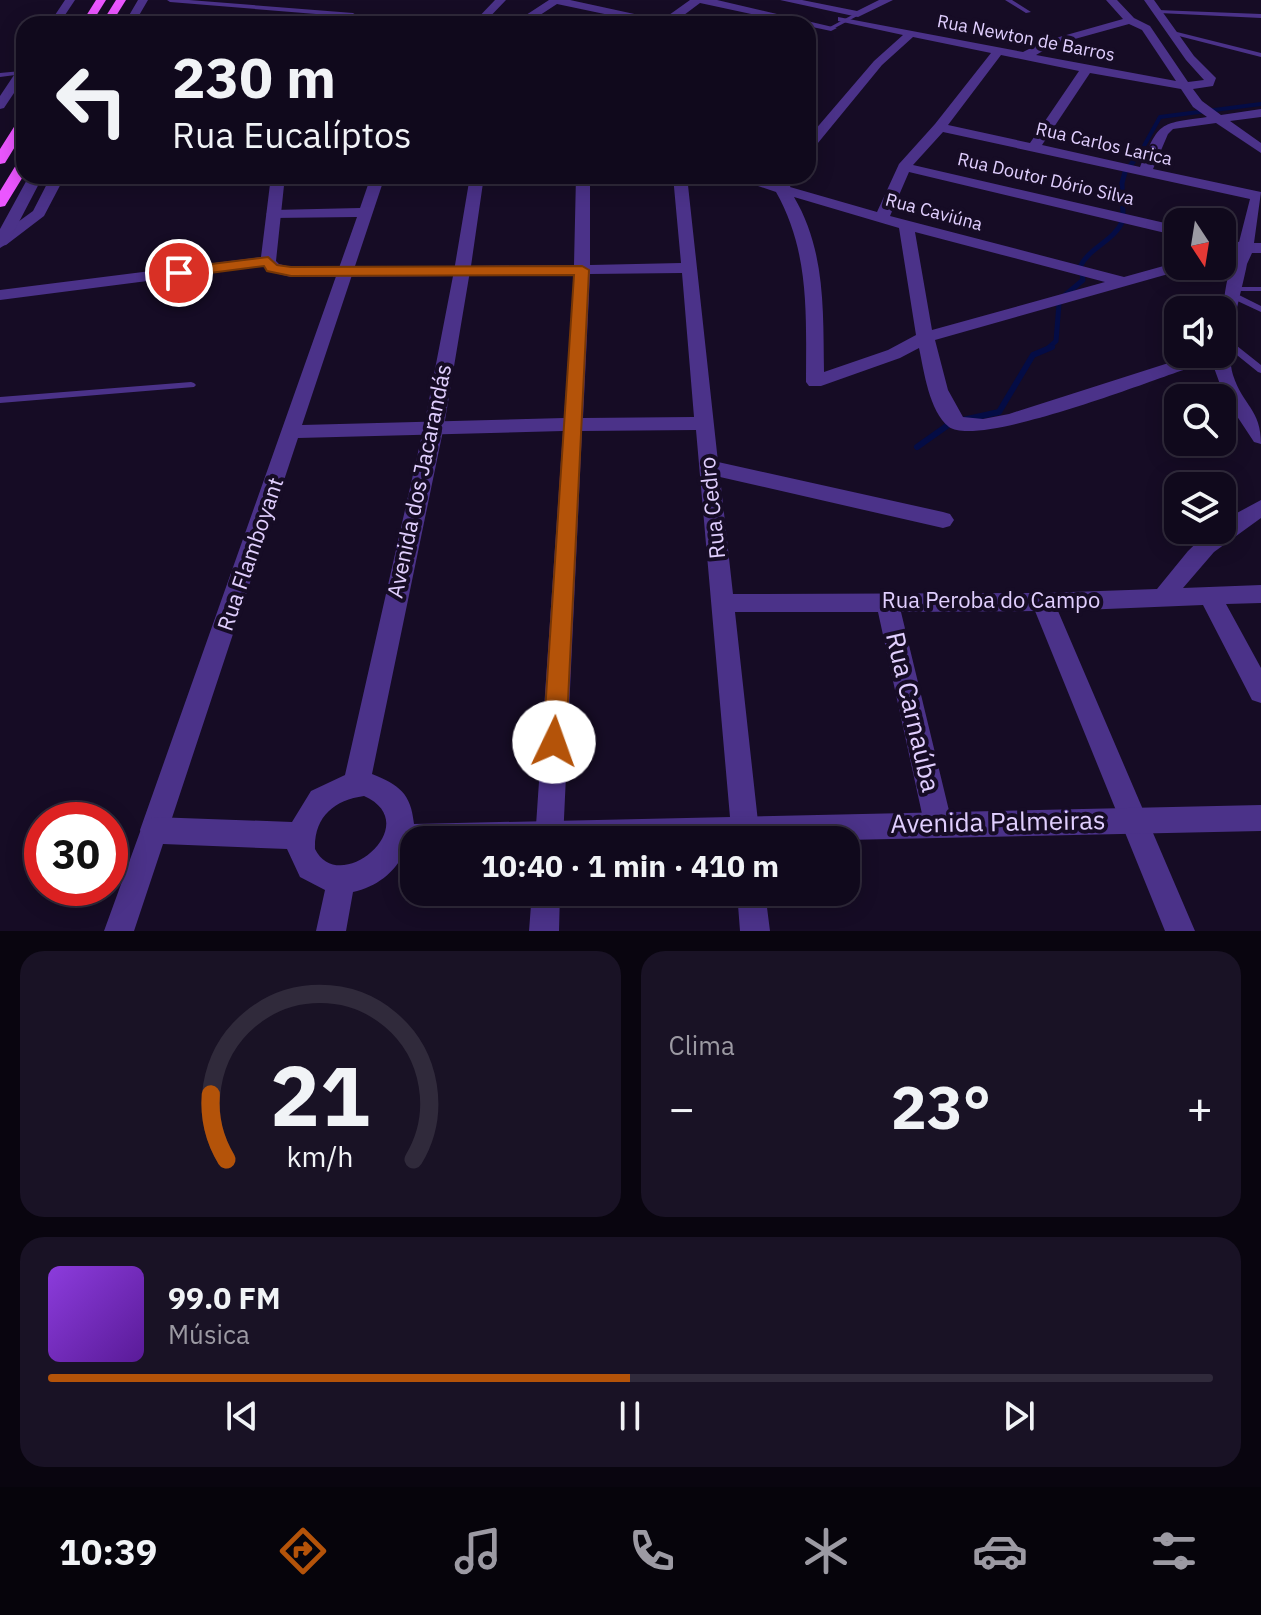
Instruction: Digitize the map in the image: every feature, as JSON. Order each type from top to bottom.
[{"type":"main road","points":[[0,160],[16,135]]},
{"type":"main road","points":[[0,203],[16,176]]},
{"type":"street","points":[[485,16],[501,0]]},
{"type":"street","points":[[532,16],[556,0],[629,16]]},
{"type":"street","points":[[677,16],[700,0],[775,16]]},
{"type":"street","points":[[785,0],[862,12],[888,0]]},
{"type":"street","points":[[855,0],[862,12]]},
{"type":"street","points":[[1111,0],[1130,20],[1146,28],[1172,32]]},
{"type":"street","points":[[1129,0],[1184,86],[1212,114],[1261,149]]},
{"type":"street","points":[[1149,0],[1172,32]]},
{"type":"street","name":"Rua Newton de Barros","points":[[842,19],[1184,86],[1204,85],[1210,81],[1172,32]]},
{"type":"street","points":[[1027,55],[1049,43],[1130,20]]},
{"type":"street","points":[[816,25],[831,28]]},
{"type":"street","points":[[816,36],[831,28]]},
{"type":"street","points":[[816,137],[878,63],[910,34]]},
{"type":"street","points":[[881,219],[904,167],[940,127],[998,51]]},
{"type":"street","points":[[1034,147],[1087,68]]},
{"type":"street","points":[[0,105],[16,81]]},
{"type":"street","points":[[1145,172],[1164,128],[1212,114],[1261,113]]},
{"type":"street","name":"Rua Carlos Larica","points":[[940,127],[1260,197]]},
{"type":"street","name":"Rua Doutor Dório Silva","points":[[904,167],[1164,228]]},
{"type":"street","points":[[0,242],[32,184]]},
{"type":"street","points":[[0,242],[39,213],[54,184]]},
{"type":"street","points":[[277,184],[268,261],[273,268],[281,271],[690,268]]},
{"type":"street","name":"Rua Flamboyant","points":[[119,931],[293,432],[375,184]]},
{"type":"street","name":"Avenida dos Jacarandás","points":[[356,785],[434,426],[476,184]]},
{"type":"street","points":[[550,826],[582,270],[583,184]]},
{"type":"street","name":"Rua Cedro","points":[[681,184],[745,826]]},
{"type":"street","points":[[785,184],[804,230],[812,267],[816,296],[815,382],[894,354],[926,337],[1164,271]]},
{"type":"street","name":"Rua Caviúna","points":[[788,184],[881,219],[1124,282]]},
{"type":"street","points":[[1233,296],[1250,250],[1250,220],[1260,197]]},
{"type":"street","points":[[273,214],[365,212]]},
{"type":"street","points":[[906,225],[926,337],[942,404],[952,421],[975,424],[1011,420],[1172,368]]},
{"type":"street","points":[[0,295],[268,261]]},
{"type":"street","points":[[1224,368],[1227,386],[1261,437]]},
{"type":"street","points":[[293,432],[434,426],[573,427],[705,423]]},
{"type":"street","points":[[708,467],[943,520]]},
{"type":"street","points":[[1164,597],[1198,551],[1224,530],[1261,508]]},
{"type":"street","name":"Rua Peroba do Campo","points":[[722,603],[1043,602],[1261,594]]},
{"type":"street","points":[[1210,596],[1261,692]]},
{"type":"street","name":"Rua Carnaúba","points":[[887,601],[938,823]]},
{"type":"street","points":[[1043,602],[1180,931]]},
{"type":"street","points":[[356,785],[374,786],[396,802],[401,819],[399,838],[386,859],[365,874],[341,880],[331,879],[314,870],[303,855],[301,836],[307,817],[320,801],[337,790],[356,785]]},
{"type":"street","name":"Avenida Palmeiras","points":[[860,828],[938,823],[1261,818]]},
{"type":"street","points":[[154,830],[301,836]]},
{"type":"street","points":[[331,931],[341,880]]},
{"type":"street","points":[[544,931],[545,906]]},
{"type":"street","points":[[752,906],[755,931]]},
{"type":"lane","points":[[170,0],[353,15]]},
{"type":"lane","points":[[293,10],[303,0]]},
{"type":"lane","points":[[1008,0],[1028,12]]},
{"type":"lane","points":[[1159,11],[1261,16]]},
{"type":"lane","points":[[831,28],[842,19],[862,12]]},
{"type":"lane","points":[[1172,32],[1261,55]]},
{"type":"lane","points":[[1234,292],[1261,289]]},
{"type":"lane","points":[[1234,292],[1261,309]]},
{"type":"lane","points":[[1236,357],[1261,370]]},
{"type":"lane","points":[[0,400],[191,385]]},
{"type":"waterway","points":[[1140,153],[1160,117],[1261,104]]},
{"type":"waterway","points":[[1130,166],[1141,151]]},
{"type":"waterway","points":[[1123,215],[1122,183],[1125,172]]},
{"type":"waterway","points":[[1080,267],[1114,234],[1123,220]]},
{"type":"waterway","points":[[1064,296],[1083,280],[1082,273]]},
{"type":"waterway","points":[[1047,349],[1056,341],[1059,304]]},
{"type":"waterway","points":[[963,420],[999,412],[1033,355],[1052,347]]},
{"type":"waterway","points":[[917,447],[951,423]]},
{"type":"route","points":[[179,273],[268,261],[273,268],[291,272],[582,270],[554,742]]}]
